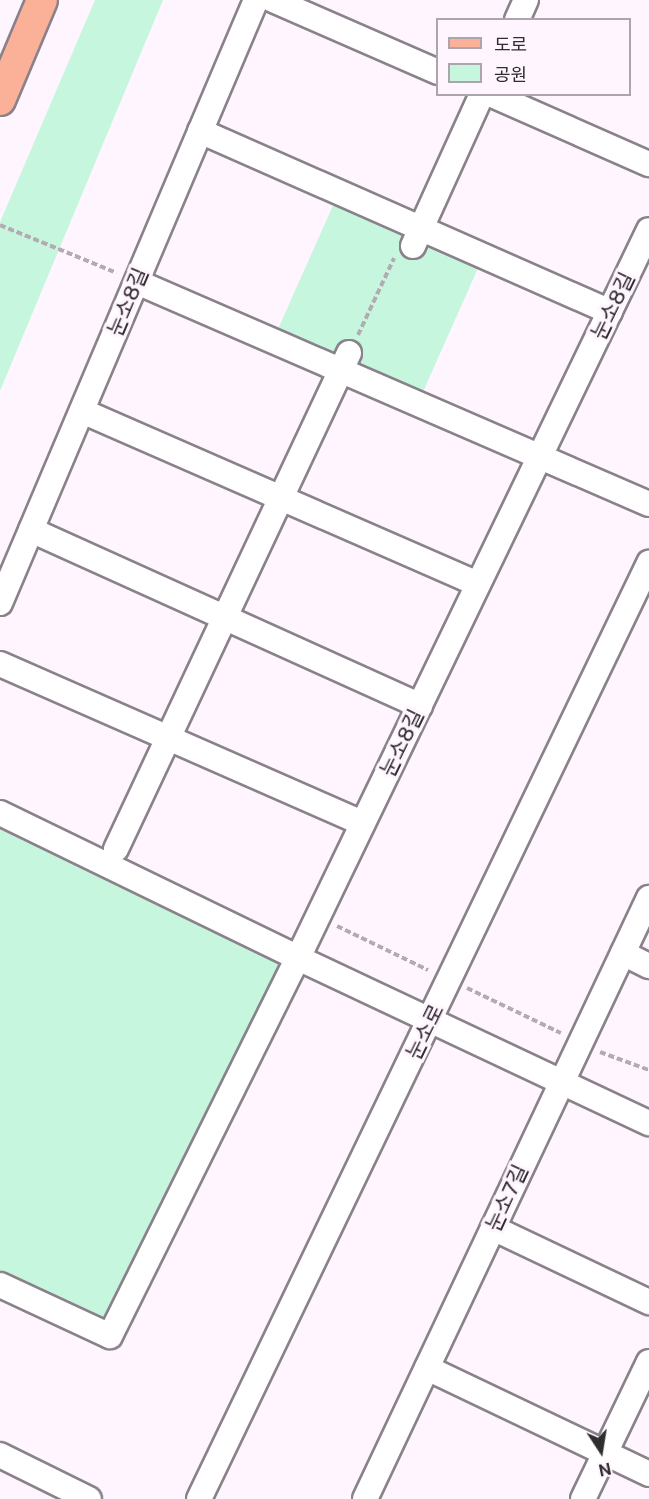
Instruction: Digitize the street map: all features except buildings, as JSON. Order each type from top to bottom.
[{"type":"main road","points":[[0,100],[42,0]]},
{"type":"street","name":"눈소8길","points":[[0,603],[256,0]]},
{"type":"street","points":[[273,0],[436,71]]},
{"type":"street","points":[[518,18],[526,0]]},
{"type":"street","points":[[417,237],[481,96]]},
{"type":"street","points":[[495,96],[649,164]]},
{"type":"street","points":[[200,131],[417,237],[610,312]]},
{"type":"street","name":"눈소8길","points":[[0,1285],[110,1336],[298,958],[649,230]]},
{"type":"street","points":[[137,282],[345,362],[540,456],[649,504]]},
{"type":"street","points":[[116,849],[345,362]]},
{"type":"street","points":[[82,411],[478,584]]},
{"type":"street","points":[[31,530],[420,706]]},
{"type":"street","name":"눈소로","points":[[199,1499],[431,1021],[649,563]]},
{"type":"street","points":[[0,664],[363,823]]},
{"type":"street","points":[[0,813],[298,958],[649,1124]]},
{"type":"street","name":"눈소7길","points":[[365,1499],[649,898]]},
{"type":"street","points":[[623,953],[649,966]]},
{"type":"street","points":[[493,1228],[649,1302]]},
{"type":"street","points":[[583,1499],[649,1362]]},
{"type":"street","points":[[427,1368],[649,1474]]},
{"type":"street","points":[[0,1455],[89,1499]]},
{"type":"path","points":[[0,225],[137,282]]},
{"type":"path","points":[[345,362],[402,241],[417,237]]},
{"type":"path","points":[[334,925],[581,1042],[649,1070]]},
{"type":"green space","points":[[95,0],[163,0],[0,391],[0,222]]},
{"type":"green space","points":[[339,192],[483,256],[417,404],[273,340]]},
{"type":"green space","points":[[0,812],[298,958],[110,1336],[0,1285]]}]
